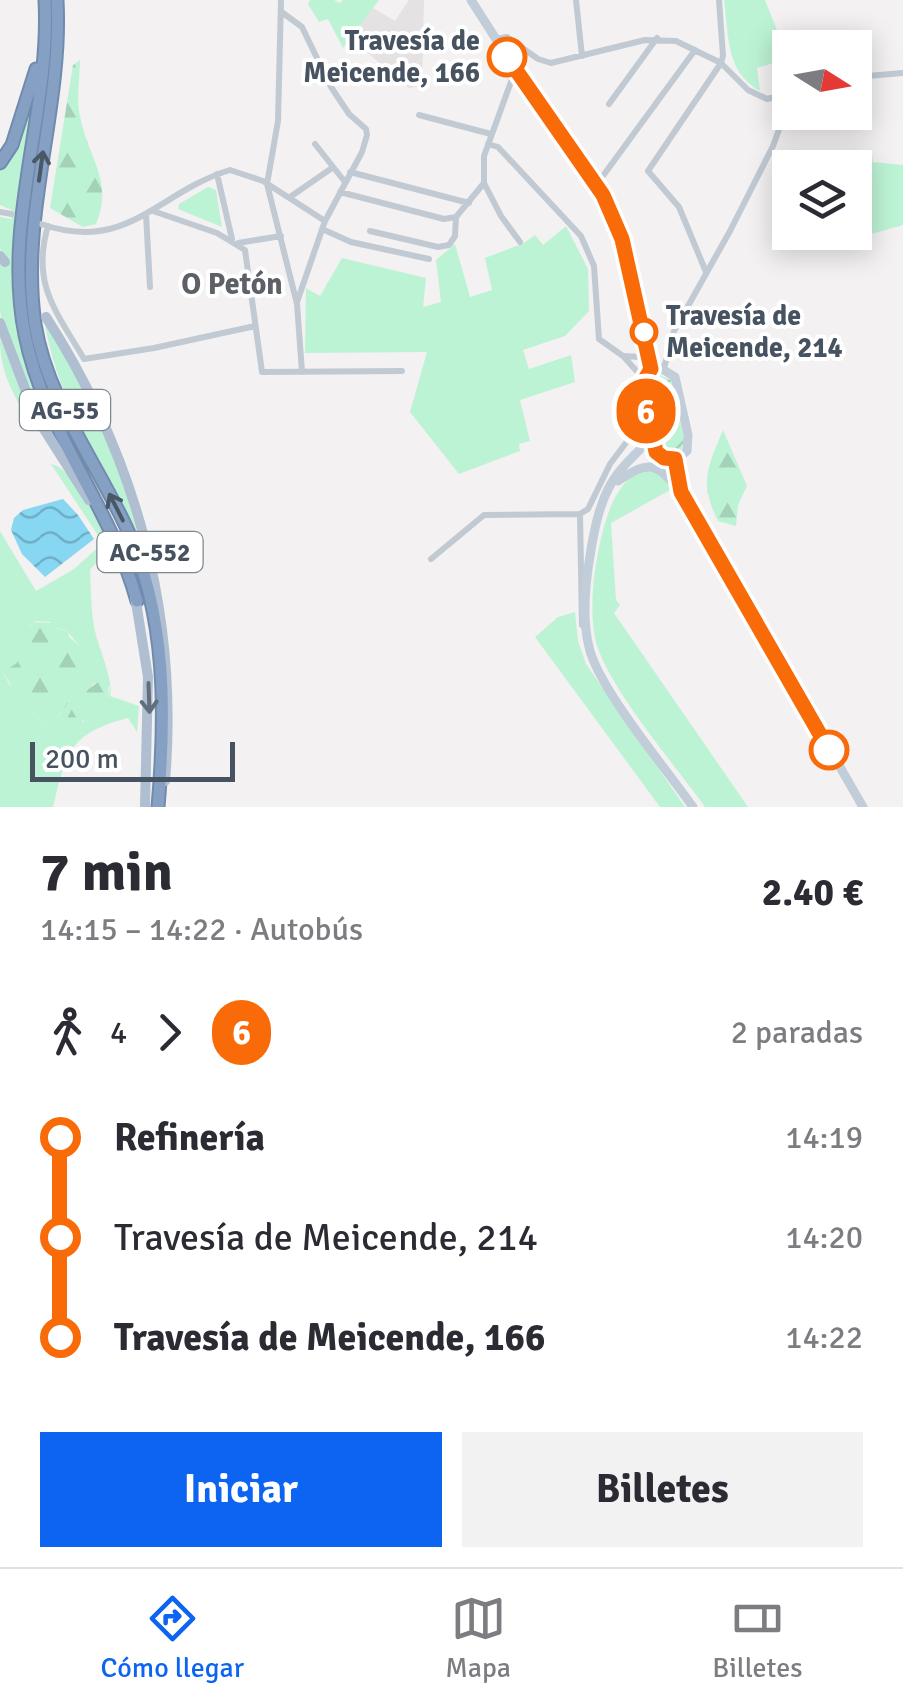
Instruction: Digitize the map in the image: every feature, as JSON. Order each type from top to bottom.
[{"type":"highway","points":[[0,163],[12,145],[36,74],[42,0]]},
{"type":"highway","name":"AG-55","points":[[42,0],[45,57],[28,159],[19,254],[25,334],[43,398],[114,534],[138,601]]},
{"type":"highway","name":"AG-55","points":[[57,0],[56,75],[33,241],[36,328],[55,391],[128,530],[147,586],[162,687],[158,807]]},
{"type":"main road","points":[[471,0],[597,184],[622,239],[647,347],[647,373],[647,416],[650,436],[656,452],[675,459],[687,451],[688,434],[675,377],[664,368],[647,373]]},
{"type":"main road","points":[[46,317],[78,358]]},
{"type":"main road","name":"AC-552","points":[[0,323],[35,415],[98,514],[138,601],[148,677],[145,807]]},
{"type":"main road","name":"AC-552","points":[[78,358],[134,497],[160,604],[169,708],[165,789],[158,807]]},
{"type":"main road","points":[[650,436],[616,476],[606,496],[588,566],[586,613],[590,650],[604,680],[693,807]]},
{"type":"main road","points":[[606,496],[635,463],[656,452]]},
{"type":"main road","points":[[675,459],[681,492]]},
{"type":"main road","points":[[618,482],[636,469],[655,467],[664,471],[681,492],[863,807]]},
{"type":"street","points":[[281,0],[278,111],[267,184],[297,304],[302,372]]},
{"type":"street","points":[[576,0],[582,56]]},
{"type":"street","points":[[706,272],[679,206],[648,171],[721,63],[719,0]]},
{"type":"street","points":[[283,13],[302,27],[341,103],[366,129],[366,142],[324,225],[297,304]]},
{"type":"street","points":[[496,39],[506,36],[545,62],[657,38],[676,41],[721,63],[748,90],[772,99]]},
{"type":"street","points":[[609,104],[657,38]]},
{"type":"street","points":[[597,184],[695,50]]},
{"type":"street","points":[[872,76],[903,73]]},
{"type":"street","points":[[340,192],[444,219],[456,217],[484,183],[491,134],[512,80],[519,75]]},
{"type":"street","points":[[264,112],[278,111]]},
{"type":"street","points":[[419,114],[491,134]]},
{"type":"street","points":[[664,368],[674,330],[778,130]]},
{"type":"street","points":[[315,144],[345,182]]},
{"type":"street","points":[[488,144],[498,147],[581,236],[594,266],[599,338],[647,373]]},
{"type":"street","points":[[290,197],[332,168]]},
{"type":"street","points":[[256,326],[154,348],[78,358],[49,299],[41,273],[44,225],[80,234],[113,229],[230,170],[242,172],[290,197],[351,242],[429,259]]},
{"type":"street","points":[[350,172],[470,203]]},
{"type":"street","points":[[217,174],[235,242]]},
{"type":"street","points":[[484,183],[520,242]]},
{"type":"street","points":[[0,212],[12,214]]},
{"type":"street","points":[[149,212],[235,242],[245,250],[262,372],[402,371]]},
{"type":"street","points":[[149,212],[150,287]]},
{"type":"street","points":[[370,231],[438,247],[449,245],[455,236],[456,217]]},
{"type":"street","points":[[235,242],[282,236]]},
{"type":"street","points":[[623,356],[640,357],[647,347]]},
{"type":"street","points":[[431,559],[484,515],[580,514],[588,509],[610,464],[647,416]]},
{"type":"street","points":[[580,514],[579,599],[584,638],[590,650]]},
{"type":"shaded area","points":[[409,0],[424,0],[422,86],[409,88],[350,38],[373,8],[395,21]]},
{"type":"green space","points":[[310,0],[379,0],[343,48],[328,19],[319,22],[308,4]]},
{"type":"green space","points":[[724,0],[765,0],[777,30],[772,30],[772,63],[757,68],[760,91],[740,74],[728,39]]},
{"type":"green space","points":[[80,60],[79,109],[102,195],[96,224],[83,227],[50,208],[73,65]]},
{"type":"green space","points":[[30,113],[14,235],[16,297],[26,356],[59,444],[23,381],[0,311],[0,263],[8,260],[0,249],[0,217],[11,219],[14,211],[0,205],[0,172]]},
{"type":"green space","points":[[872,155],[873,162],[903,165],[903,225],[872,234]]},
{"type":"green space","points":[[208,187],[216,190],[222,227],[178,209],[179,204]]},
{"type":"green space","points":[[566,226],[588,269],[589,311],[565,336],[523,350],[529,369],[571,355],[575,382],[520,400],[530,441],[519,444],[520,451],[459,474],[410,412],[427,352],[305,353],[306,288],[320,296],[342,258],[426,278],[423,307],[441,302],[436,260],[455,244],[470,297],[492,290],[485,258],[535,235],[543,245]]},
{"type":"green space","points":[[44,318],[108,435],[141,544],[70,406],[50,349]]},
{"type":"green space","points":[[0,338],[31,415],[30,427],[6,375]]},
{"type":"green space","points":[[657,374],[671,380],[684,440],[681,450],[673,455],[658,446],[645,388],[648,379]]},
{"type":"green space","points":[[723,430],[747,486],[738,505],[736,526],[718,521],[707,485],[709,466]]},
{"type":"green space","points":[[51,464],[61,468],[80,488],[114,555],[107,550],[90,570],[93,620],[110,681],[111,689],[110,696],[139,706],[137,732],[128,718],[82,739],[67,759],[53,807],[0,807],[0,531],[36,591],[74,569],[103,543]],"holes":[[[50,622],[55,628],[66,630],[79,645],[67,706],[45,727],[26,711],[2,672],[18,663],[30,624]],[[94,683],[110,687],[108,697],[95,703],[91,718],[83,718],[85,733],[76,734],[68,716]]]},
{"type":"green space","points":[[638,471],[654,471],[670,490],[611,523],[616,600],[620,605],[614,613],[748,807],[705,807],[626,700],[595,638],[593,588],[603,529],[618,492]]},
{"type":"green space","points":[[575,612],[578,641],[586,664],[685,807],[660,807],[535,637],[558,617]]},
{"type":"green space","points":[[32,622],[52,623],[55,628],[68,631],[79,645],[73,693],[62,712],[45,727],[34,714],[18,708],[2,672],[17,663],[19,644]]},
{"type":"green space","points":[[101,680],[109,683],[107,705],[95,703],[91,719],[82,720],[87,728],[85,733],[76,734],[68,724],[68,716],[80,695]]},
{"type":"water","points":[[63,499],[94,539],[45,577],[22,554],[11,530],[14,518],[23,510]]},
{"type":"bus line","name":"6","points":[[507,57],[597,184],[622,239],[651,369],[642,384],[656,452],[675,459],[681,492],[829,750]]},
{"type":"place","name":"Travesía de Meicende, 166","points":[[507,57]]},
{"type":"place","name":"Travesía de Meicende, 214","points":[[644,332]]},
{"type":"district","name":"O Petón","points":[[232,284]]}]
